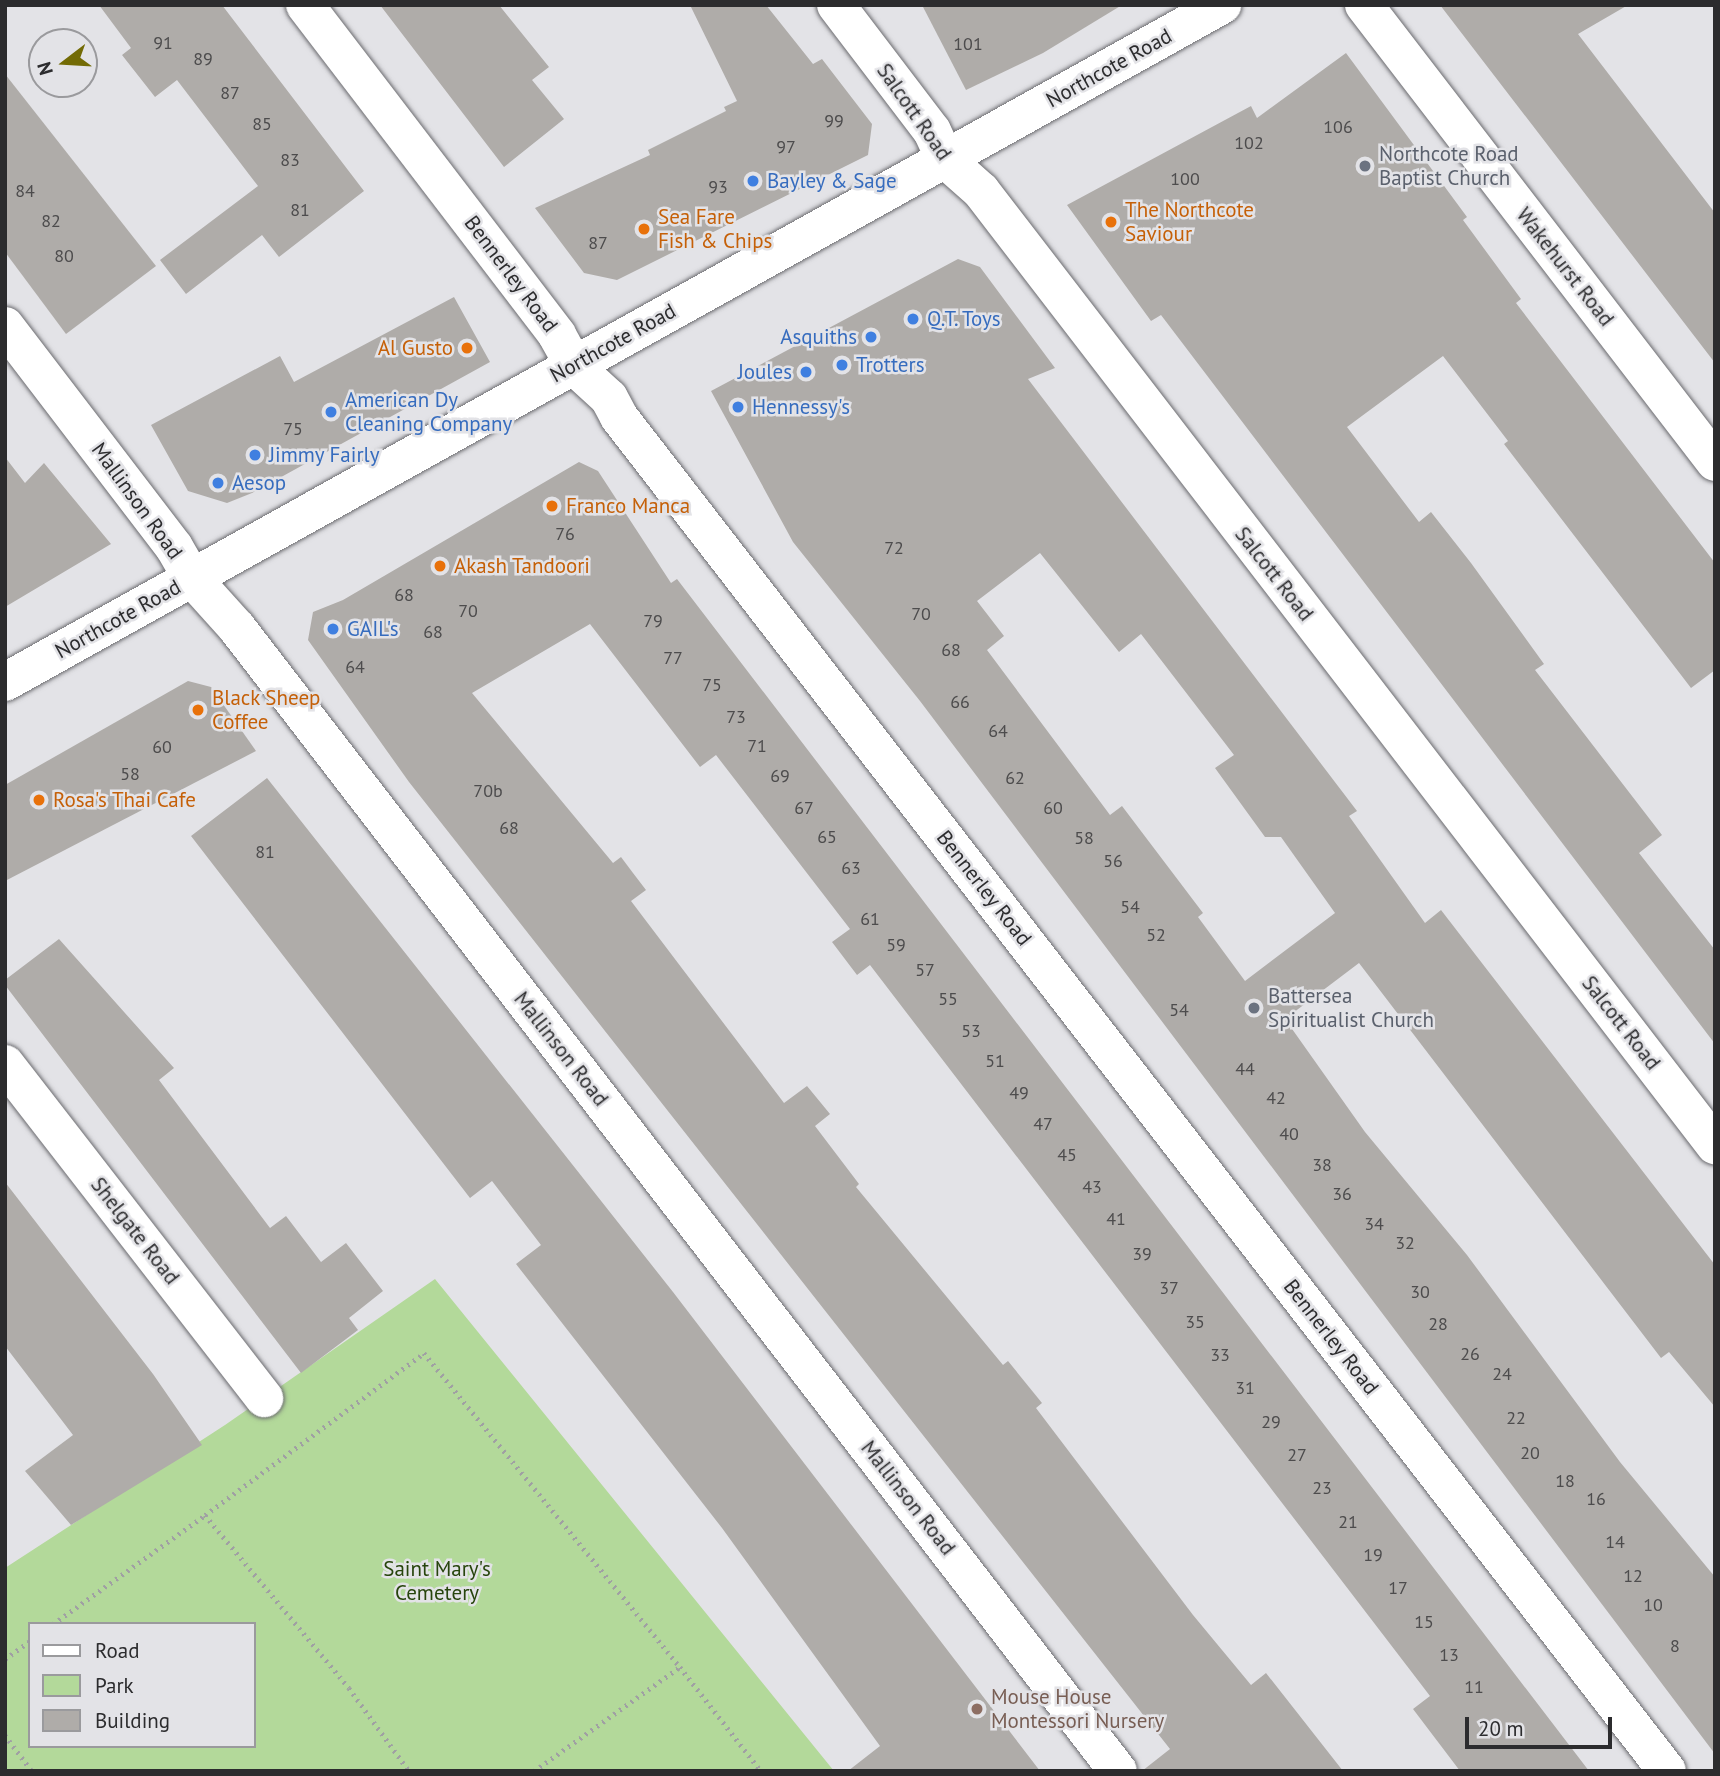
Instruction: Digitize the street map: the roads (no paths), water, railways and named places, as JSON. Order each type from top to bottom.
[{"type":"street","name":"Bennerley Road","points":[[305,5],[557,335],[574,366],[609,398],[619,417],[1667,1771]]},
{"type":"street","name":"Salcott Road","points":[[836,5],[932,131],[945,159],[981,191],[1715,1145]]},
{"type":"street","name":"Northcote Road","points":[[5,682],[1222,5]]},
{"type":"street","name":"Wakehurst Road","points":[[1364,5],[1715,462]]},
{"type":"street","name":"Mallinson Road","points":[[5,327],[174,547],[192,578],[245,639],[1118,1771]]},
{"type":"street","name":"Shelgate Road","points":[[5,1064],[264,1398]]},
{"type":"place","name":"Northcote Road Baptist Church","points":[[1365,166]]},
{"type":"place","name":"Bayley & Sage","points":[[753,181]]},
{"type":"place","name":"The Northcote Saviour","points":[[1111,222]]},
{"type":"place","name":"Sea Fare Fish & Chips","points":[[644,229]]},
{"type":"place","name":"Q.T. Toys","points":[[913,319]]},
{"type":"place","name":"Asquiths","points":[[871,337]]},
{"type":"place","name":"Al Gusto","points":[[467,348]]},
{"type":"place","name":"Trotters","points":[[842,365]]},
{"type":"place","name":"Joules","points":[[806,372]]},
{"type":"place","name":"Hennessy's","points":[[738,407]]},
{"type":"place","name":"American Dy Cleaning Company","points":[[331,412]]},
{"type":"place","name":"Jimmy Fairly","points":[[255,455]]},
{"type":"place","name":"Aesop","points":[[218,483]]},
{"type":"place","name":"Franco Manca","points":[[552,506]]},
{"type":"place","name":"Akash Tandoori","points":[[440,566]]},
{"type":"place","name":"GAIL's","points":[[333,629]]},
{"type":"place","name":"Black Sheep Coffee","points":[[198,710]]},
{"type":"place","name":"Rosa's Thai Cafe","points":[[39,800]]},
{"type":"place","name":"Battersea Spiritualist Church","points":[[1254,1008]]},
{"type":"place","name":"Mouse House Montessori Nursery","points":[[977,1709]]},
{"type":"park label","name":"Saint Mary's Cemetery","points":[[437,1581]]}]
